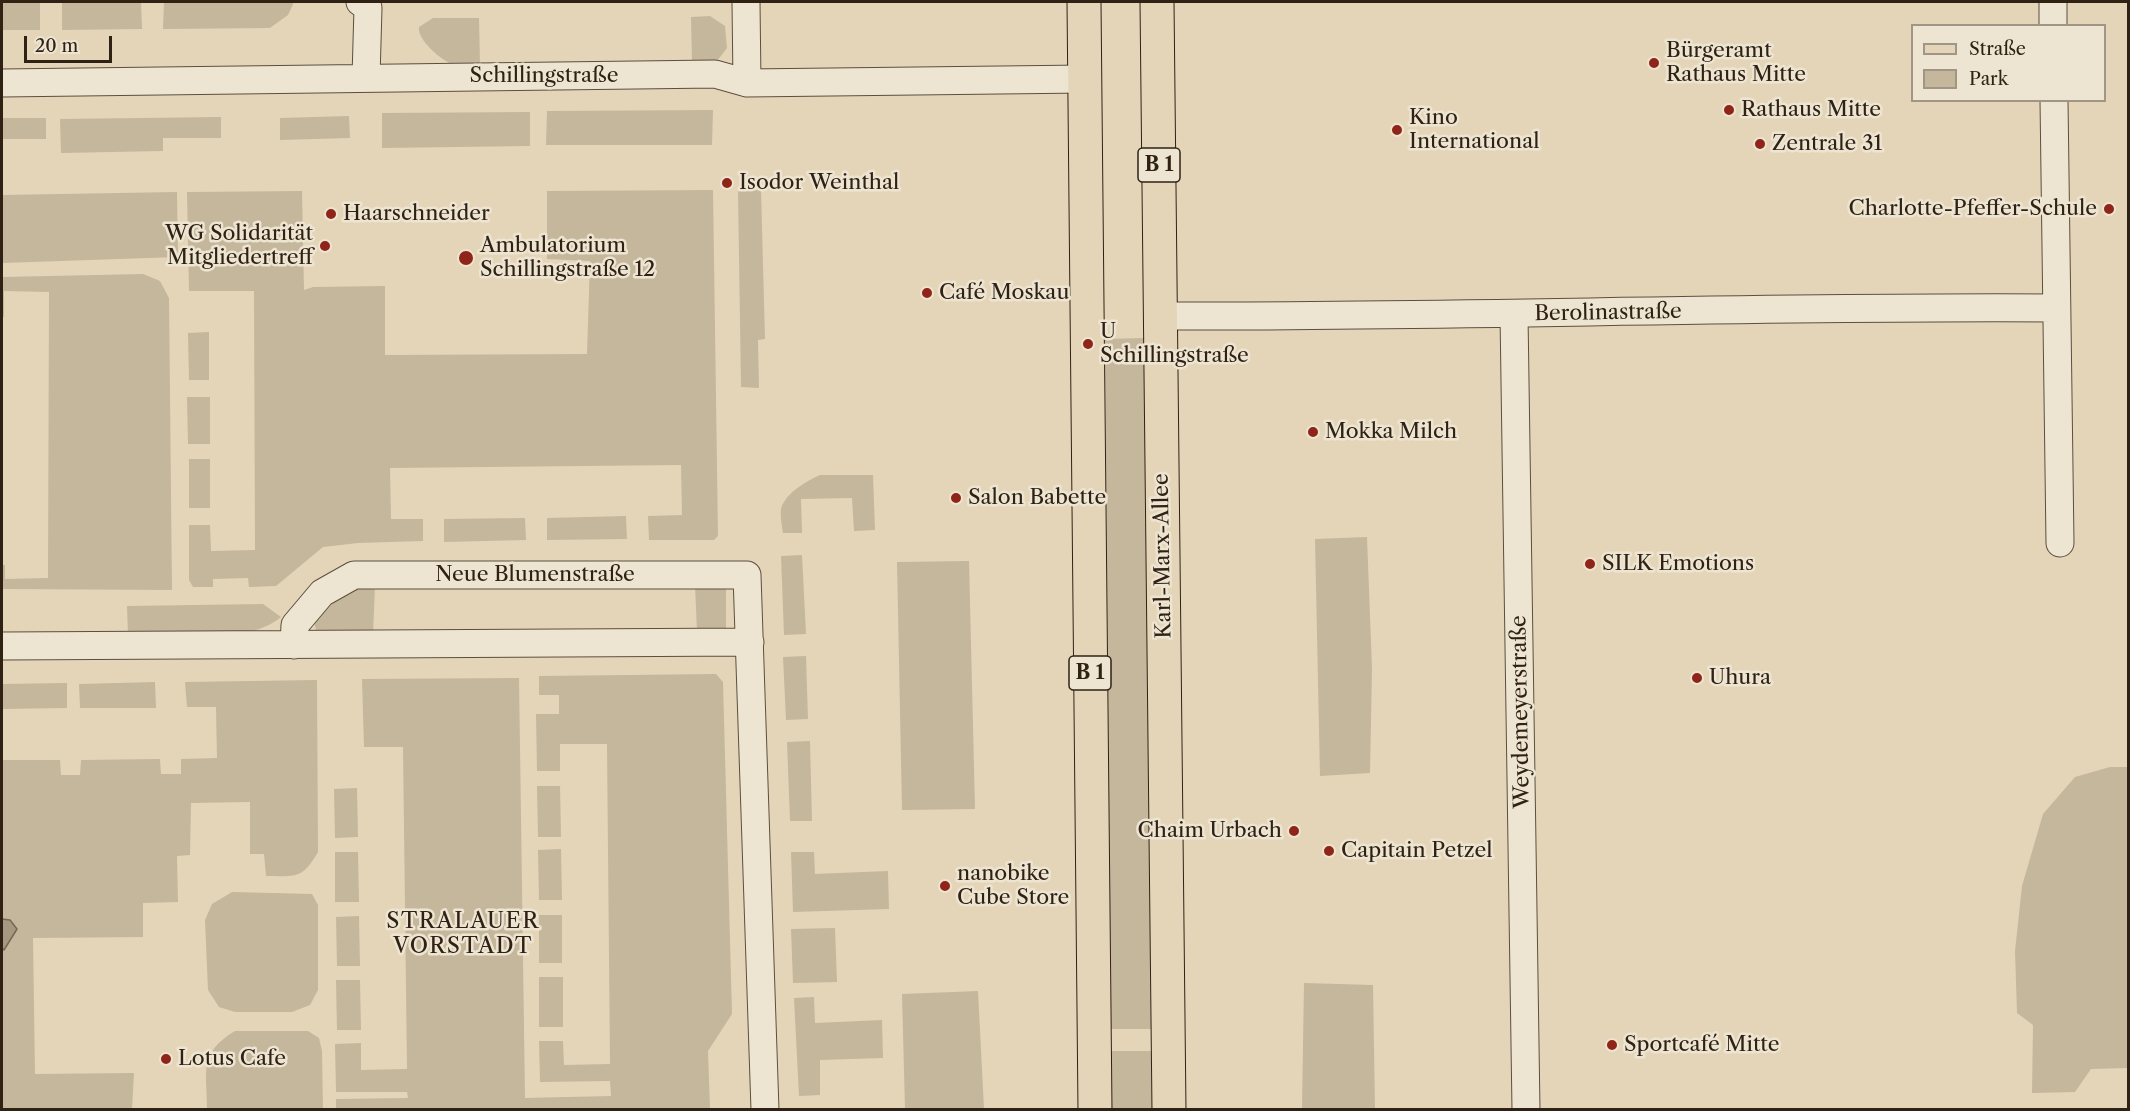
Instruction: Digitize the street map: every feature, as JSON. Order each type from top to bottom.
[{"type":"main road","name":"B 1","points":[[1084,2],[1095,1110]]},
{"type":"main road","name":"Karl-Marx-Allee","points":[[1157,2],[1169,1110]]},
{"type":"street","points":[[360,2],[368,8],[366,77]]},
{"type":"street","points":[[746,2],[747,83]]},
{"type":"street","points":[[2053,2],[2053,24]]},
{"type":"street","name":"Schillingstraße","points":[[2,83],[715,74],[747,83],[1085,79]]},
{"type":"street","points":[[2054,102],[2060,543]]},
{"type":"street","name":"Berolinastraße","points":[[1160,316],[1514,315],[1871,308],[2056,308]]},
{"type":"street","name":"Weydemeyerstraße","points":[[1514,315],[1526,1110]]},
{"type":"street","name":"Neue Blumenstraße","points":[[294,645],[295,625],[322,593],[354,575],[747,574],[765,1110]]},
{"type":"street","points":[[2,646],[750,642]]},
{"type":"green space","points":[[2,2],[40,2],[40,30],[2,30]]},
{"type":"green space","points":[[62,2],[141,2],[142,29],[62,30]]},
{"type":"green space","points":[[164,2],[294,2],[288,15],[270,28],[163,29]]},
{"type":"green space","points":[[710,16],[725,26],[727,48],[717,61],[692,63],[691,17]]},
{"type":"green space","points":[[433,18],[479,18],[480,65],[454,65],[443,59],[426,44],[419,32],[419,27]]},
{"type":"green space","points":[[713,110],[712,145],[546,145],[547,111]]},
{"type":"green space","points":[[530,112],[530,146],[382,148],[382,113]]},
{"type":"green space","points":[[349,116],[350,138],[280,140],[280,118]]},
{"type":"green space","points":[[221,117],[221,138],[163,138],[163,151],[61,153],[60,119]]},
{"type":"green space","points":[[2,118],[46,118],[46,139],[2,139]]},
{"type":"green space","points":[[713,190],[718,536],[714,540],[649,540],[648,516],[682,515],[681,465],[390,468],[391,519],[423,519],[423,541],[358,543],[323,547],[276,586],[249,587],[248,578],[213,579],[213,587],[193,587],[189,580],[189,525],[210,525],[211,551],[255,550],[254,291],[189,291],[187,192],[302,191],[304,290],[313,287],[385,286],[385,355],[587,354],[590,261],[547,259],[547,191]]},
{"type":"green space","points":[[761,190],[765,339],[758,340],[759,388],[741,387],[738,191]]},
{"type":"green space","points":[[177,192],[178,257],[2,263],[2,195]]},
{"type":"green space","points":[[143,274],[160,281],[169,298],[172,590],[2,589],[2,565],[5,565],[5,579],[48,578],[49,292],[4,291],[4,317],[2,317],[2,277]]},
{"type":"green space","points":[[209,332],[209,380],[189,380],[188,333]]},
{"type":"green space","points":[[1144,338],[1151,1029],[1111,1029],[1105,339]]},
{"type":"green space","points":[[187,397],[210,397],[210,444],[188,444]]},
{"type":"green space","points":[[189,459],[210,459],[210,508],[189,508]]},
{"type":"green space","points":[[820,475],[873,475],[875,530],[854,531],[852,498],[801,499],[802,533],[783,533],[781,509],[783,503],[797,488]]},
{"type":"green space","points":[[626,516],[627,539],[547,540],[547,518]]},
{"type":"green space","points":[[525,518],[526,540],[444,542],[444,519]]},
{"type":"green space","points":[[1367,537],[1372,669],[1370,773],[1320,776],[1315,539]]},
{"type":"green space","points":[[802,555],[806,634],[784,635],[781,556]]},
{"type":"green space","points":[[969,561],[975,809],[902,810],[897,562]]},
{"type":"green space","points":[[726,583],[726,632],[697,632],[695,584]]},
{"type":"green space","points":[[375,585],[373,635],[317,634],[314,622],[334,603],[356,589]]},
{"type":"green space","points":[[263,604],[281,617],[249,632],[208,637],[128,635],[127,606]]},
{"type":"green space","points":[[806,656],[808,719],[786,720],[783,657]]},
{"type":"green space","points":[[716,674],[723,682],[732,1014],[708,1051],[710,1109],[336,1109],[336,1099],[408,1098],[407,1092],[336,1092],[335,1044],[361,1043],[361,1070],[407,1069],[403,747],[364,747],[362,679],[519,678],[525,1098],[611,1096],[610,1081],[540,1082],[539,1041],[563,1041],[564,1065],[610,1064],[607,744],[560,744],[560,771],[537,771],[536,714],[559,714],[559,695],[539,695],[539,676]]},
{"type":"green space","points":[[317,680],[318,852],[307,868],[291,876],[266,876],[264,854],[250,854],[250,802],[191,803],[190,855],[177,856],[178,902],[143,903],[143,937],[33,938],[35,1074],[134,1073],[132,1109],[2,1109],[2,949],[10,920],[2,919],[2,760],[60,760],[61,775],[80,775],[81,760],[160,759],[161,774],[181,774],[181,759],[217,758],[216,707],[187,707],[185,682]]},
{"type":"green space","points":[[155,682],[156,708],[80,708],[79,684]]},
{"type":"green space","points":[[67,683],[67,708],[2,709],[2,684]]},
{"type":"green space","points":[[810,741],[812,821],[790,821],[787,742]]},
{"type":"green space","points":[[2110,767],[2128,767],[2128,1068],[2091,1069],[2075,1092],[2032,1093],[2033,1025],[2017,1013],[2015,951],[2022,886],[2043,814],[2075,777]]},
{"type":"green space","points":[[537,786],[560,786],[561,837],[538,837]]},
{"type":"green space","points":[[357,788],[358,837],[335,838],[334,789]]},
{"type":"green space","points":[[561,849],[562,900],[539,900],[538,850]]},
{"type":"green space","points":[[335,852],[358,852],[359,902],[335,902]]},
{"type":"green space","points":[[791,852],[814,852],[815,874],[888,871],[889,909],[793,912]]},
{"type":"green space","points":[[232,892],[312,894],[318,905],[318,990],[310,1005],[292,1012],[235,1012],[219,1007],[208,990],[205,920],[212,904]]},
{"type":"green space","points":[[539,915],[562,915],[562,963],[539,963]]},
{"type":"green space","points":[[359,916],[360,966],[337,966],[336,917]]},
{"type":"green space","points":[[835,928],[837,982],[793,983],[791,929]]},
{"type":"green space","points":[[539,977],[563,977],[563,1027],[539,1027]]},
{"type":"green space","points":[[336,980],[360,980],[361,1030],[337,1030]]},
{"type":"green space","points":[[1304,983],[1373,985],[1375,1109],[1302,1109]]},
{"type":"green space","points":[[978,991],[984,1109],[905,1109],[902,994]]},
{"type":"green space","points":[[814,997],[815,1023],[882,1020],[883,1058],[820,1060],[820,1095],[799,1096],[794,998]]},
{"type":"green space","points":[[235,1031],[308,1031],[319,1038],[322,1051],[323,1109],[207,1109],[207,1064],[215,1047]]},
{"type":"green space","points":[[1111,1051],[1151,1051],[1152,1109],[1112,1109]]},
{"type":"shaded area","points":[[2,919],[10,920],[17,929],[4,950],[2,948]]},
{"type":"place","name":"Bürgeramt Rathaus Mitte","points":[[1654,63]]},
{"type":"place","name":"Rathaus Mitte","points":[[1729,110]]},
{"type":"place","name":"Kino International","points":[[1397,130]]},
{"type":"place","name":"Zentrale 31","points":[[1760,144]]},
{"type":"place","name":"Isodor Weinthal","points":[[727,183]]},
{"type":"place","name":"Charlotte-Pfeffer-Schule","points":[[2109,209]]},
{"type":"place","name":"Haarschneider","points":[[331,214]]},
{"type":"place","name":"WG Solidarität Mitgliedertreff","points":[[325,246]]},
{"type":"place","name":"Ambulatorium Schillingstraße 12","points":[[466,258]]},
{"type":"place","name":"Café Moskau","points":[[927,293]]},
{"type":"place","name":"U Schillingstraße","points":[[1088,344]]},
{"type":"place","name":"Mokka Milch","points":[[1313,432]]},
{"type":"place","name":"Salon Babette","points":[[956,498]]},
{"type":"place","name":"SILK Emotions","points":[[1590,564]]},
{"type":"place","name":"Uhura","points":[[1697,678]]},
{"type":"place","name":"Chaim Urbach","points":[[1294,831]]},
{"type":"place","name":"Capitain Petzel","points":[[1329,851]]},
{"type":"place","name":"nanobike Cube Store","points":[[945,886]]},
{"type":"place","name":"Sportcafé Mitte","points":[[1612,1045]]},
{"type":"place","name":"Lotus Cafe","points":[[166,1059]]},
{"type":"district","name":"STRALAUER VORSTADT","points":[[463,934]]}]
